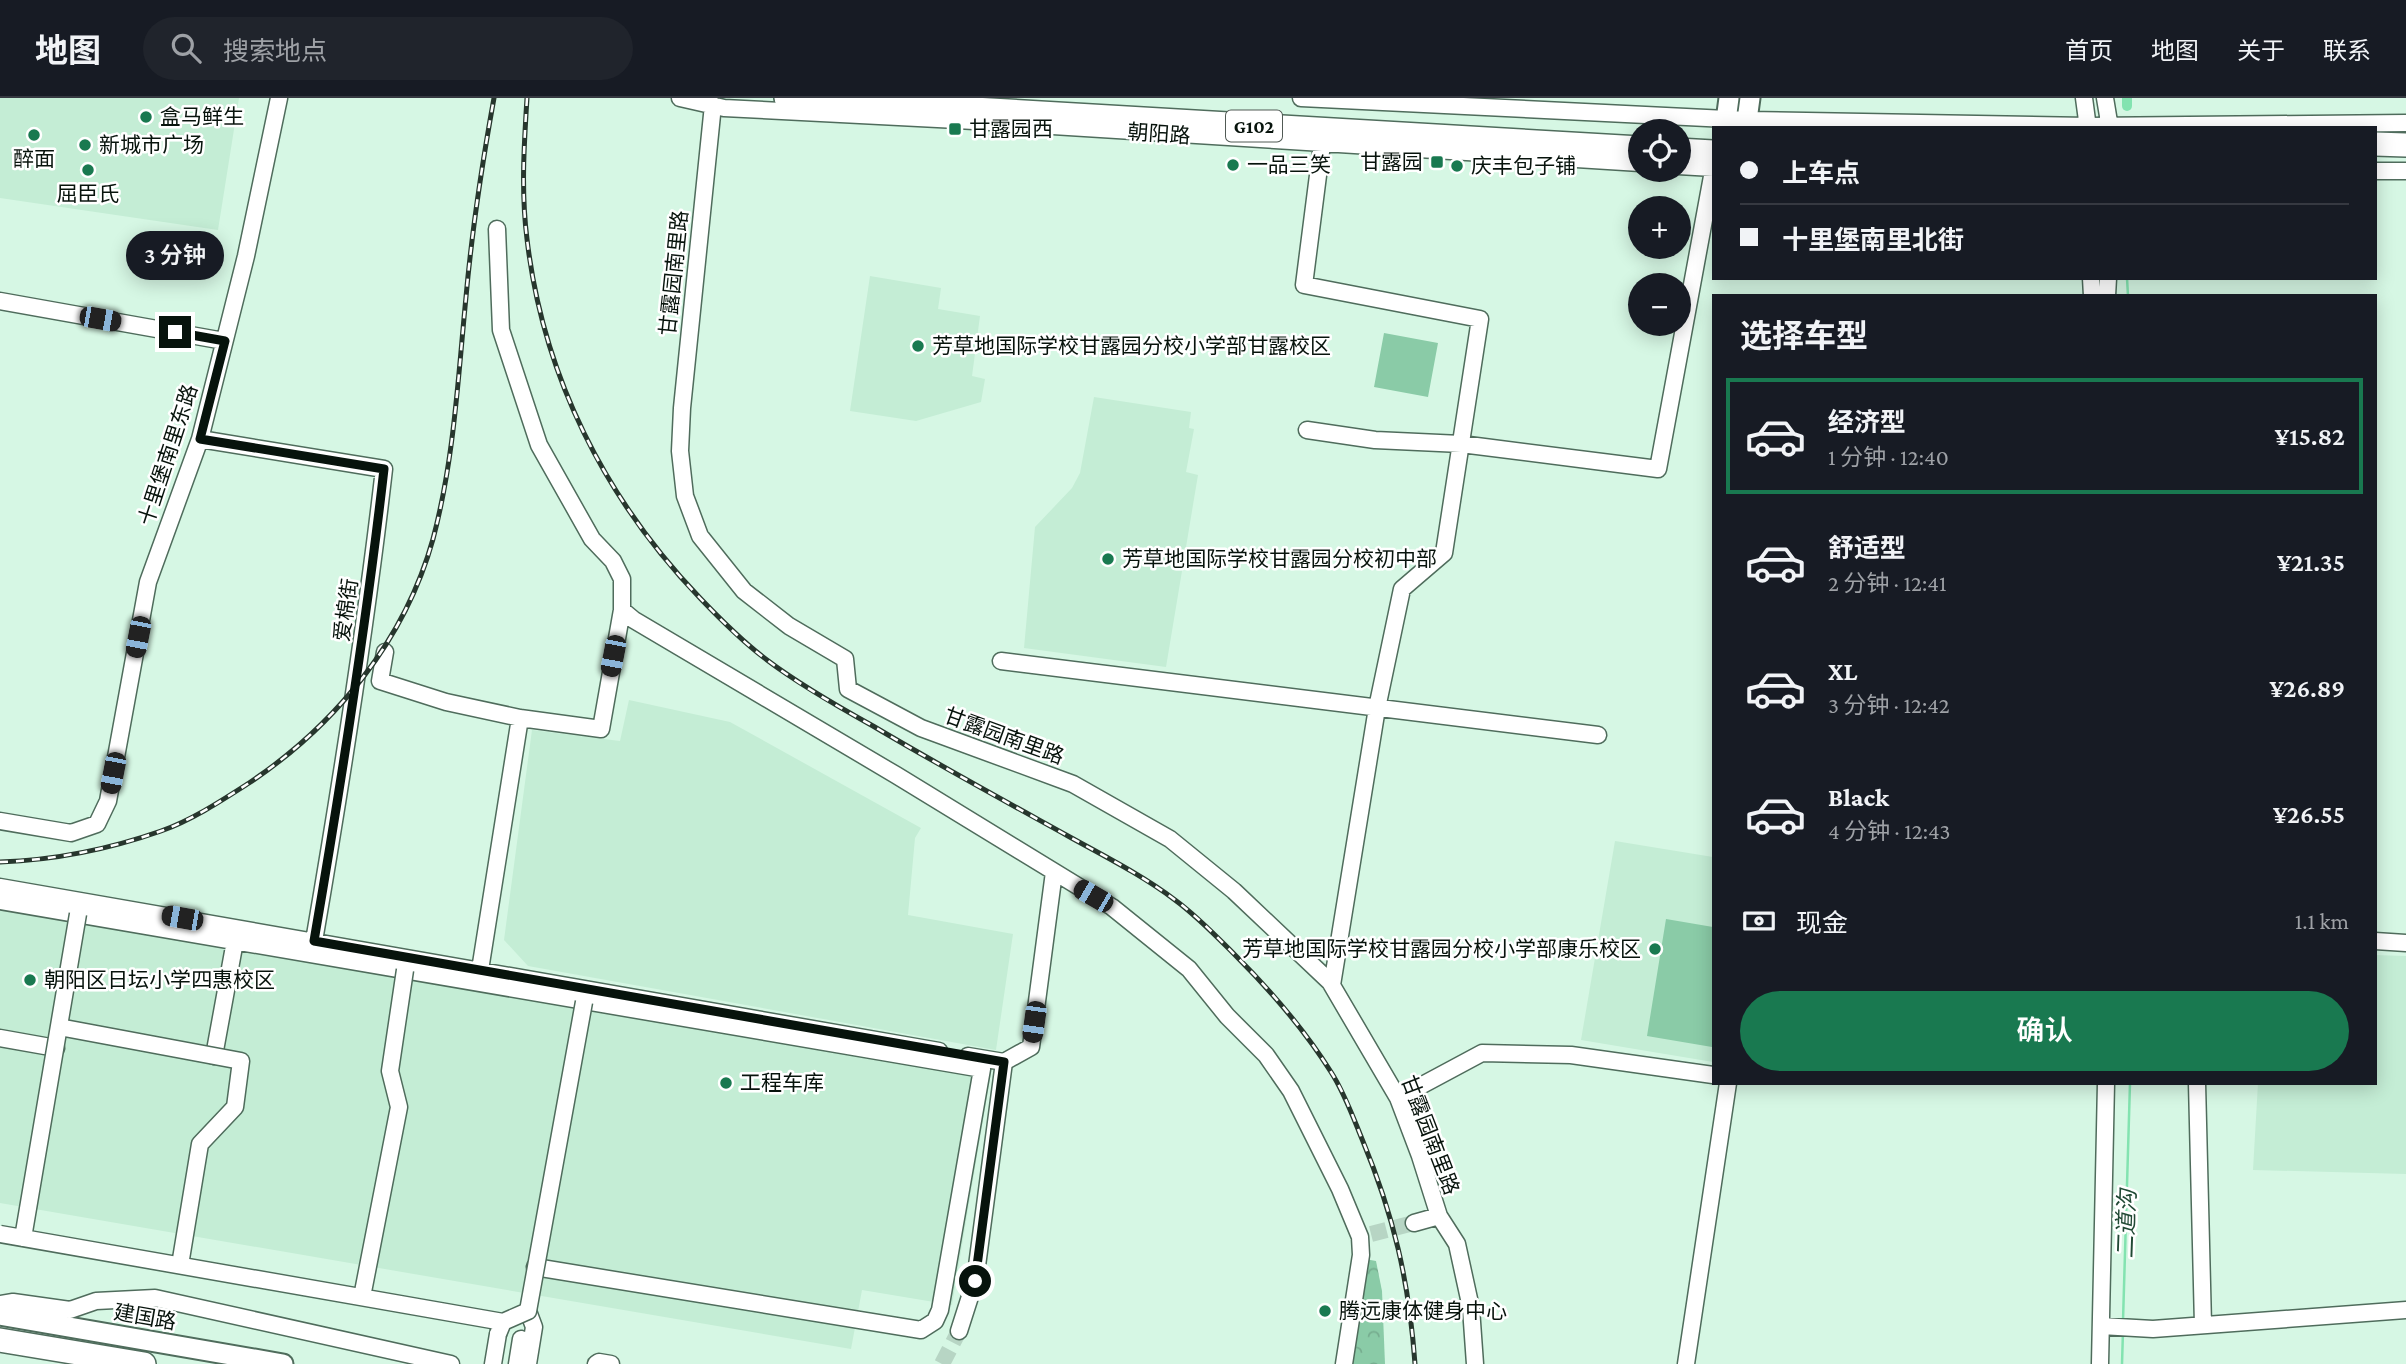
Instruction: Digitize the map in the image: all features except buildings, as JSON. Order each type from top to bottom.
[{"type":"highway","name":"朝阳路","points":[[786,98],[867,106],[1628,147]]},
{"type":"highway","name":"朝阳路","points":[[992,98],[1628,134]]},
{"type":"highway","points":[[1691,138],[1712,139]]},
{"type":"highway","points":[[2377,144],[2406,145]]},
{"type":"highway","points":[[1691,151],[1712,152]]},
{"type":"highway","points":[[2377,155],[2406,155]]},
{"type":"highway","points":[[0,1340],[144,1364]]},
{"type":"main road","points":[[1729,98],[1736,124]]},
{"type":"main road","points":[[1736,124],[1750,98]]},
{"type":"main road","name":"建国路","points":[[0,1315],[283,1364]]},
{"type":"street","name":"十里堡南里东路","points":[[0,821],[71,833],[97,824],[108,801],[148,582],[200,439],[246,256],[279,98]]},
{"type":"street","name":"朝阳路","points":[[680,98],[724,108],[867,106],[957,120],[1628,162]]},
{"type":"street","points":[[1300,98],[1736,124],[1971,126]]},
{"type":"street","points":[[2084,98],[2088,126]]},
{"type":"street","points":[[2105,98],[2110,126]]},
{"type":"street","name":"甘露园南里路","points":[[712,105],[680,451],[685,496],[700,536],[744,591],[789,626],[845,659],[848,689],[920,727],[1073,784],[1170,839],[1234,891],[1332,985],[1398,1098],[1439,1216],[1457,1244],[1471,1308],[1475,1364]]},
{"type":"street","points":[[2184,126],[2406,123]]},
{"type":"street","points":[[1322,144],[1304,285],[1480,319],[1444,553],[1402,589],[1377,708],[1332,985]]},
{"type":"street","points":[[1691,167],[1712,170]]},
{"type":"street","points":[[2377,171],[2406,171]]},
{"type":"street","points":[[1307,430],[1375,440],[1461,444],[1658,469],[1712,175]]},
{"type":"street","points":[[385,652],[380,681],[446,702],[520,718],[601,730],[622,610],[622,579],[613,561],[592,539],[539,444],[514,374],[501,330],[497,229]]},
{"type":"street","points":[[0,301],[225,341]]},
{"type":"street","name":"爱棉街","points":[[200,439],[384,469],[371,584],[314,941]]},
{"type":"street","points":[[622,610],[1112,907],[1189,969],[1227,1016],[1266,1055],[1292,1091],[1365,1236],[1344,1364]]},
{"type":"street","points":[[1001,661],[1598,735]]},
{"type":"street","points":[[480,970],[520,718]]},
{"type":"street","points":[[0,887],[1004,1062],[1031,1046],[1054,872]]},
{"type":"street","points":[[0,901],[982,1069],[940,1310],[935,1321],[921,1330],[535,1267]]},
{"type":"street","points":[[23,1238],[78,914]]},
{"type":"street","points":[[214,1056],[235,941]]},
{"type":"street","points":[[2377,941],[2406,943]]},
{"type":"street","points":[[362,1297],[399,1107],[390,1071],[405,970]]},
{"type":"street","points":[[493,1364],[528,1311],[584,1002]]},
{"type":"street","points":[[59,1027],[241,1061],[235,1107],[200,1144],[180,1265]]},
{"type":"street","points":[[0,1038],[56,1048]]},
{"type":"street","points":[[1398,1098],[1482,1053],[1571,1055],[1712,1075]]},
{"type":"street","points":[[959,1331],[975,1281],[1004,1062]]},
{"type":"street","points":[[1686,1364],[1728,1085]]},
{"type":"street","points":[[2090,1364],[2096,1085]]},
{"type":"street","points":[[2100,1364],[2108,1327],[2106,1085]]},
{"type":"street","points":[[2197,1085],[2203,1325]]},
{"type":"street","points":[[1415,1223],[1439,1216]]},
{"type":"street","points":[[0,1234],[362,1297],[513,1335],[534,1327],[528,1311]]},
{"type":"street","points":[[0,1304],[13,1302],[70,1310],[96,1301],[155,1298],[451,1364]]},
{"type":"street","points":[[2108,1327],[2140,1329],[2406,1310]]},
{"type":"street","points":[[508,1364],[513,1335]]},
{"type":"street","points":[[513,1335],[516,1364]]},
{"type":"street","points":[[513,1335],[528,1364]]},
{"type":"street","points":[[596,1364],[611,1364]]},
{"type":"shaded area","name":"新城市广场","points":[[0,98],[239,98],[218,230],[0,198]]},
{"type":"shaded area","name":"芳草地国际学校甘露园分校小学部甘露校区","points":[[870,276],[941,288],[938,309],[980,316],[972,376],[985,379],[981,402],[916,421],[850,411]]},
{"type":"shaded area","name":"芳草地国际学校甘露园分校初中部","points":[[1094,397],[1191,412],[1189,428],[1194,429],[1186,472],[1198,475],[1166,667],[1024,648],[1035,527],[1072,488],[1080,473]]},
{"type":"shaded area","points":[[629,700],[730,722],[921,828],[915,838],[908,915],[1013,934],[996,1050],[528,966],[504,940],[532,730],[620,741]]},
{"type":"shaded area","name":"芳草地国际学校甘露园分校小学部康乐校区","points":[[1615,841],[1712,857],[1712,1062],[1581,1040]]},
{"type":"shaded area","points":[[0,903],[991,1073],[952,1305],[862,1290],[851,1349],[0,1203]]},
{"type":"shaded area","points":[[2377,955],[2406,956],[2406,1174],[2253,1170],[2258,1085],[2377,1085]]},
{"type":"green space","points":[[1384,333],[1438,343],[1428,397],[1374,387]]},
{"type":"green space","points":[[1666,919],[1712,927],[1712,1047],[1647,1036]]},
{"type":"green space","points":[[1365,1259],[1376,1261],[1382,1291],[1385,1364],[1351,1364]]},
{"type":"waterway","name":"二道沟","points":[[2127,98],[2127,106]]},
{"type":"waterway","name":"二道沟","points":[[2127,280],[2128,294]]},
{"type":"waterway","name":"二道沟","points":[[2123,1321],[2130,1085]]},
{"type":"waterway","name":"二道沟","points":[[2122,1364],[2123,1331]]},
{"type":"tunnel","points":[[1371,1234],[1414,1223]]},
{"type":"tunnel","points":[[942,1364],[959,1331]]},
{"type":"railway","points":[[0,862],[61,856],[122,843],[173,827],[206,810],[249,783],[311,735],[363,677],[385,645],[405,612],[421,576],[433,539],[446,479],[474,222],[494,98]]},
{"type":"railway","points":[[527,98],[525,221],[535,290],[547,339],[584,433],[635,519],[666,560],[700,598],[767,660],[832,703],[1149,882],[1199,920],[1262,983],[1321,1056],[1344,1096],[1362,1139],[1383,1195],[1398,1249],[1409,1305],[1415,1364]]},
{"type":"place","name":"盒马鲜生","points":[[146,117]]},
{"type":"place","name":"甘露园西","points":[[955,129]]},
{"type":"place","name":"醉面","points":[[34,135]]},
{"type":"place","name":"新城市广场","points":[[85,145]]},
{"type":"place","name":"甘露园","points":[[1437,162]]},
{"type":"place","name":"一品三笑","points":[[1233,165]]},
{"type":"place","name":"庆丰包子铺","points":[[1457,166]]},
{"type":"place","name":"屈臣氏","points":[[88,170]]},
{"type":"place","name":"芳草地国际学校甘露园分校小学部甘露校区","points":[[918,346]]},
{"type":"place","name":"芳草地国际学校甘露园分校初中部","points":[[1108,559]]},
{"type":"place","name":"芳草地国际学校甘露园分校小学部康乐校区","points":[[1655,949]]},
{"type":"place","name":"朝阳区日坛小学四惠校区","points":[[30,980]]},
{"type":"place","name":"工程车库","points":[[726,1083]]},
{"type":"place","name":"腾远康体健身中心","points":[[1325,1311]]},
{"type":"route","points":[[175,332],[225,341],[200,439],[384,469],[371,584],[314,941],[1004,1062],[975,1281]]}]
